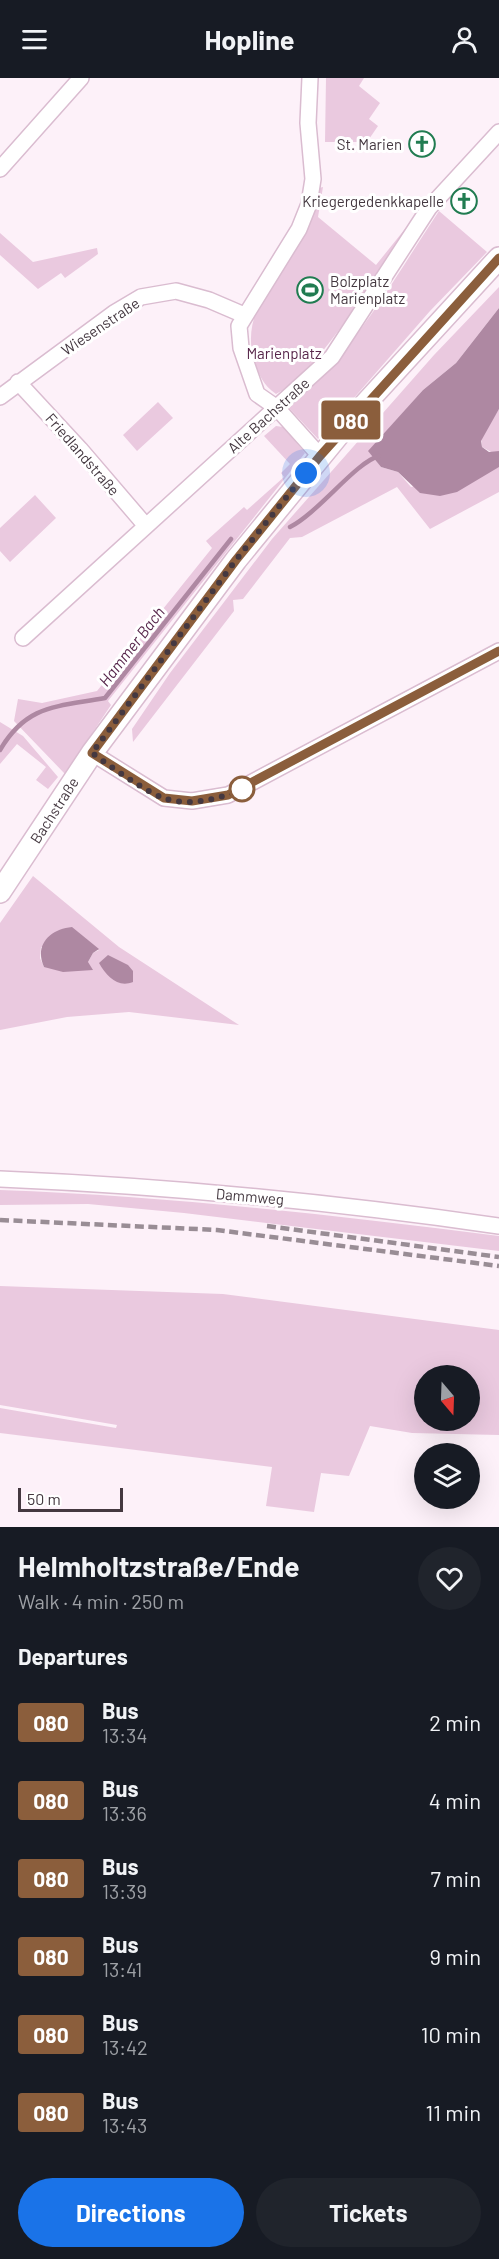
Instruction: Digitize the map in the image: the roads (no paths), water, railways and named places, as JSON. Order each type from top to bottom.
[{"type":"street","points":[[0,169],[81,78]]},
{"type":"street","points":[[310,78],[308,123],[313,179],[309,204],[299,229],[238,326],[247,371],[257,394],[277,408],[320,456]]},
{"type":"street","name":"Alte Bachstraße","points":[[23,638],[332,357],[429,208],[499,132]]},
{"type":"street","name":"Bachstraße","points":[[0,892],[92,753],[236,560],[320,456],[499,258]]},
{"type":"street","name":"Wiesenstraße","points":[[0,397],[114,313],[141,297],[176,291],[209,300],[244,315]]},
{"type":"street","name":"Friedlandstraße","points":[[18,382],[146,526]]},
{"type":"street","points":[[92,753],[164,798],[192,801],[228,795],[499,651]]},
{"type":"street","name":"Dammweg","points":[[0,1179],[130,1184],[372,1207],[499,1226]]},
{"type":"waterway","name":"Hammer Bach","points":[[290,527],[312,511],[359,468],[379,456]]},
{"type":"waterway","name":"Hammer Bach","points":[[0,750],[10,735],[32,716],[58,706],[105,698],[231,539]]},
{"type":"railway","points":[[0,1220],[217,1230],[499,1266]]},
{"type":"railway","points":[[267,1226],[499,1257]]},
{"type":"place","name":"St. Marien","points":[[422,144]]},
{"type":"place","name":"Kriegergedenkkapelle","points":[[464,201]]},
{"type":"place","name":"Bolzplatz Marienplatz","points":[[310,290]]},
{"type":"park label","name":"Marienplatz","points":[[284,353]]}]
